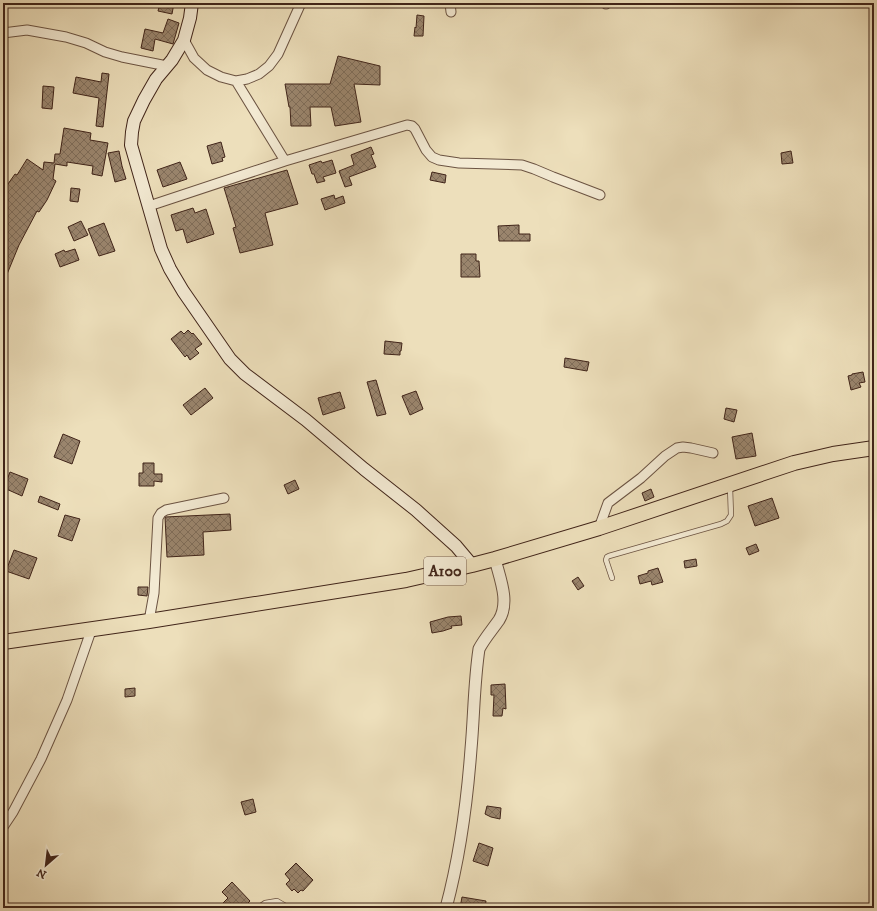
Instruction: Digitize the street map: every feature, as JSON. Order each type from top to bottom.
[{"type":"highway","name":"A100","points":[[3,642],[406,580],[495,559],[599,528],[794,463],[833,454],[874,448]]},
{"type":"main road","points":[[192,3],[190,18],[184,40],[172,60],[156,79],[144,100],[134,121],[132,132],[131,145],[161,249],[170,269],[183,291],[230,360],[245,374],[306,420],[416,510],[456,546],[472,565]]},
{"type":"street","points":[[184,40],[194,58],[207,70],[236,81],[247,79],[259,74],[269,66],[278,54],[301,3]]},
{"type":"street","points":[[3,33],[28,30],[66,37],[122,57],[167,66]]},
{"type":"street","points":[[236,81],[285,161]]},
{"type":"street","points":[[148,206],[285,161],[407,125],[412,126],[415,129],[426,150],[432,157],[439,160],[522,165],[534,168],[553,178],[600,194]]},
{"type":"street","points":[[599,528],[608,503],[641,478],[665,456],[677,448],[691,448],[713,453]]},
{"type":"street","points":[[149,620],[154,593],[158,518],[161,513],[166,510],[224,498]]},
{"type":"street","points":[[446,908],[462,832],[471,751],[479,649],[499,620],[503,613],[505,604],[495,559]]},
{"type":"street","points":[[3,827],[13,812],[41,759],[67,700],[92,628]]},
{"type":"lane","points":[[612,578],[606,560],[609,556],[727,521],[730,515],[730,485]]},
{"type":"lane","points":[[258,908],[265,903],[277,901],[289,908]]},
{"type":"building","points":[[160,3],[174,3],[172,14],[158,11]]},
{"type":"building","points":[[417,15],[424,16],[423,36],[414,36]]},
{"type":"building","points":[[168,19],[179,23],[173,44],[155,39],[153,51],[141,48],[145,29],[163,33]]},
{"type":"building","points":[[338,56],[380,66],[380,85],[354,84],[361,122],[335,126],[331,107],[310,107],[311,126],[291,126],[290,107],[285,84],[330,84]]},
{"type":"building","points":[[102,73],[109,74],[103,127],[96,126],[99,98],[73,93],[76,77],[101,82]]},
{"type":"building","points":[[43,86],[54,87],[52,109],[42,108]]},
{"type":"building","points":[[64,128],[91,133],[90,140],[108,143],[102,176],[92,174],[93,166],[67,162],[67,166],[55,164],[53,179],[56,181],[47,200],[39,212],[37,211],[19,245],[3,284],[3,191],[15,174],[17,175],[27,159],[43,170],[44,162],[54,163],[55,154],[60,154]]},
{"type":"building","points":[[221,142],[225,157],[222,158],[223,161],[212,164],[207,146]]},
{"type":"building","points":[[371,147],[374,154],[371,155],[376,167],[349,177],[352,185],[345,187],[339,171],[354,165],[351,155]]},
{"type":"building","points":[[119,151],[126,179],[115,182],[108,153]]},
{"type":"building","points":[[791,151],[793,163],[782,164],[781,153]]},
{"type":"building","points":[[332,160],[336,173],[323,177],[325,181],[317,183],[309,165],[321,161],[322,163]]},
{"type":"building","points":[[180,162],[187,179],[163,187],[157,170]]},
{"type":"building","points":[[287,170],[298,204],[265,213],[273,245],[240,253],[233,228],[236,227],[224,188]]},
{"type":"building","points":[[432,172],[446,175],[445,183],[430,180]]},
{"type":"building","points":[[71,188],[80,189],[78,202],[70,201]]},
{"type":"building","points":[[334,195],[335,199],[343,196],[345,203],[325,210],[321,199]]},
{"type":"building","points":[[193,208],[195,213],[206,209],[214,234],[187,243],[183,229],[176,231],[171,215]]},
{"type":"building","points":[[81,221],[88,235],[74,241],[68,227]]},
{"type":"building","points":[[104,223],[115,251],[99,256],[88,229]]},
{"type":"building","points":[[519,225],[519,234],[530,234],[530,241],[499,241],[498,226]]},
{"type":"building","points":[[75,249],[79,260],[60,267],[55,254],[64,250],[65,252]]},
{"type":"building","points":[[461,254],[476,254],[476,261],[479,261],[480,277],[461,277]]},
{"type":"building","points":[[188,330],[192,334],[193,333],[202,344],[195,349],[199,353],[190,360],[187,355],[185,357],[171,339],[181,331],[184,334]]},
{"type":"building","points":[[385,341],[402,343],[400,355],[384,354]]},
{"type":"building","points":[[565,358],[589,362],[587,371],[564,367]]},
{"type":"building","points":[[863,372],[865,382],[859,383],[861,387],[851,390],[848,376]]},
{"type":"building","points":[[376,380],[386,414],[377,416],[367,382]]},
{"type":"building","points":[[205,388],[213,398],[191,415],[183,405]]},
{"type":"building","points":[[416,391],[423,409],[410,415],[402,396]]},
{"type":"building","points":[[340,392],[345,408],[323,415],[318,398]]},
{"type":"building","points":[[726,408],[737,410],[734,422],[724,419]]},
{"type":"building","points":[[752,433],[756,456],[736,459],[732,437]]},
{"type":"building","points":[[63,434],[80,441],[72,464],[54,457]]},
{"type":"building","points":[[143,463],[154,463],[154,474],[162,474],[162,482],[154,481],[154,486],[139,486],[139,473],[143,473]]},
{"type":"building","points":[[10,472],[28,479],[22,496],[4,488]]},
{"type":"building","points":[[295,480],[299,489],[288,494],[284,485]]},
{"type":"building","points":[[651,489],[654,497],[645,501],[642,493]]},
{"type":"building","points":[[40,496],[60,504],[58,510],[38,502]]},
{"type":"building","points":[[772,498],[779,518],[755,526],[748,506]]},
{"type":"building","points":[[230,514],[231,530],[203,532],[204,555],[167,557],[165,517]]},
{"type":"building","points":[[65,515],[80,519],[72,541],[58,536]]},
{"type":"building","points":[[756,544],[759,551],[749,555],[746,548]]},
{"type":"building","points":[[14,550],[37,558],[29,579],[6,571]]},
{"type":"building","points":[[696,559],[697,566],[685,568],[684,561]]},
{"type":"building","points":[[658,568],[663,582],[652,585],[651,581],[640,584],[638,576]]},
{"type":"building","points":[[578,577],[584,586],[578,590],[572,581]]},
{"type":"building","points":[[138,587],[148,587],[147,596],[138,595]]},
{"type":"building","points":[[461,616],[462,625],[451,626],[452,628],[432,633],[430,622],[448,617]]},
{"type":"building","points":[[505,684],[506,709],[503,708],[502,716],[493,716],[494,695],[491,695],[491,685]]},
{"type":"building","points":[[135,688],[135,696],[125,697],[125,689]]},
{"type":"building","points":[[253,799],[256,812],[245,815],[241,802]]},
{"type":"building","points":[[487,806],[501,808],[500,819],[485,814]]},
{"type":"building","points":[[479,843],[493,848],[488,866],[473,861]]},
{"type":"building","points":[[296,863],[313,880],[303,891],[301,890],[298,893],[294,889],[292,891],[286,884],[290,880],[285,874]]},
{"type":"building","points":[[232,882],[250,901],[243,908],[228,908],[223,903],[228,898],[222,892]]},
{"type":"building","points":[[462,897],[486,901],[485,908],[460,908]]}]
